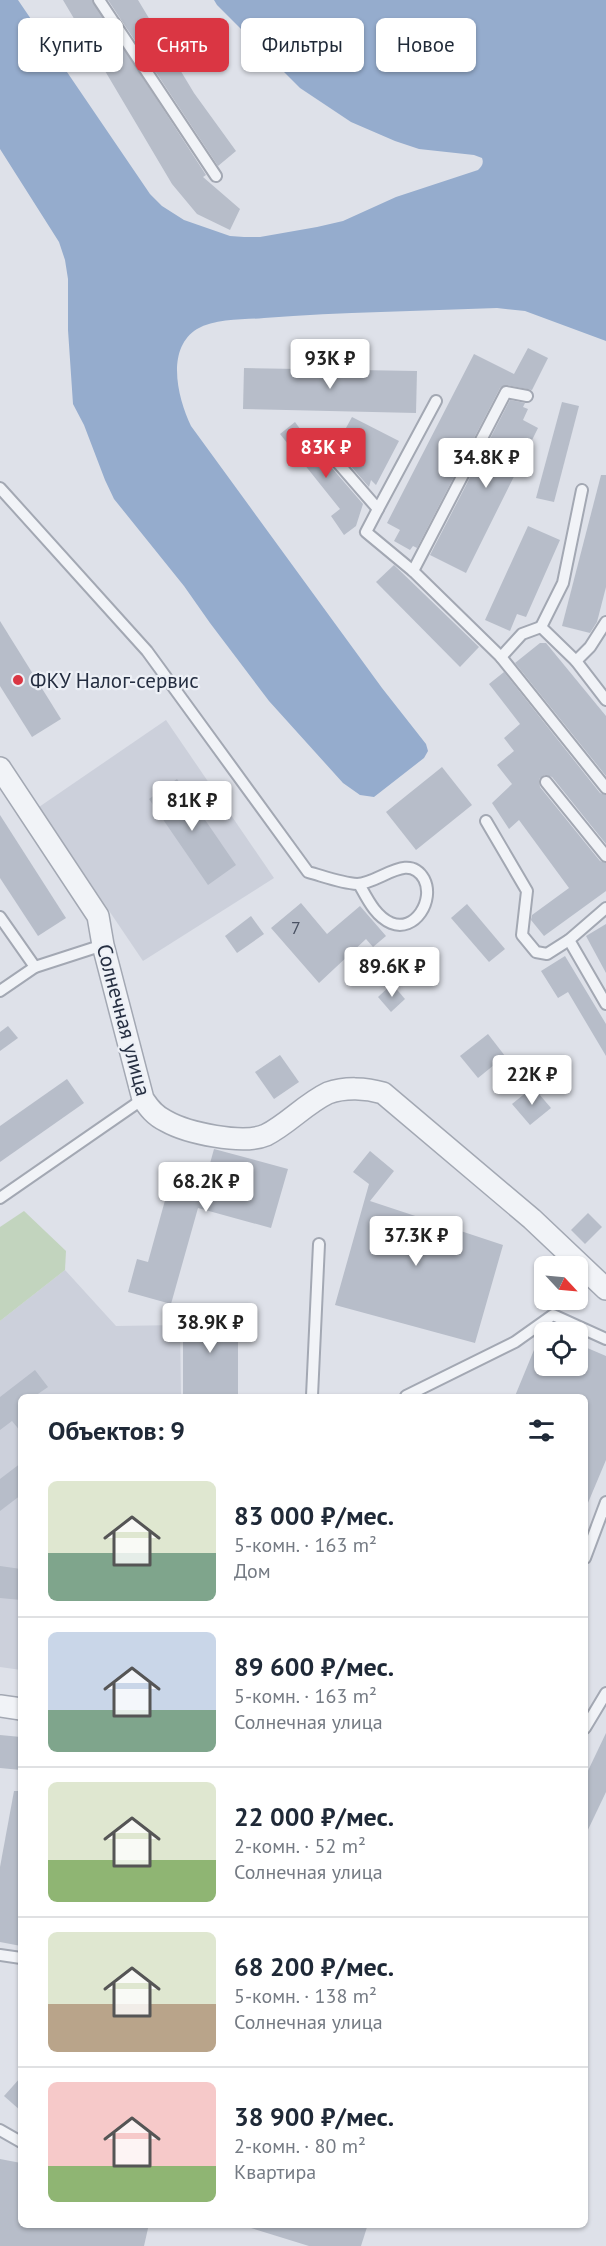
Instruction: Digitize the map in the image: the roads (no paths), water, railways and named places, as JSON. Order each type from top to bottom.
[{"type":"street","name":"Солнечная улица","points":[[0,768],[98,916],[103,945],[143,1098],[152,1112],[177,1126],[215,1136],[252,1139],[276,1128],[328,1093],[337,1090],[372,1090],[383,1093],[532,1219],[606,1289]]},
{"type":"street","points":[[0,1706],[18,1708]]},
{"type":"lane","points":[[99,0],[216,176]]},
{"type":"lane","points":[[413,571],[506,392],[527,396]]},
{"type":"lane","points":[[436,400],[366,532],[413,571],[501,657],[606,788]]},
{"type":"lane","points":[[318,440],[378,509]]},
{"type":"lane","points":[[0,488],[147,651],[308,872],[359,884],[404,867],[414,869],[423,879],[428,893],[424,910],[411,922],[401,925],[390,923],[377,913],[359,884]]},
{"type":"lane","points":[[501,657],[522,634],[541,627],[563,583],[582,490]]},
{"type":"lane","points":[[576,661],[590,647],[606,622]]},
{"type":"lane","points":[[541,627],[576,661],[606,699]]},
{"type":"lane","points":[[546,782],[606,856]]},
{"type":"lane","points":[[486,820],[527,891],[522,934],[536,952],[547,954],[569,940],[606,908]]},
{"type":"lane","points":[[0,918],[35,967]]},
{"type":"lane","points":[[569,940],[606,1004]]},
{"type":"lane","points":[[0,991],[35,967],[103,945]]},
{"type":"lane","points":[[0,1198],[143,1098]]},
{"type":"lane","points":[[312,1394],[319,1244]]},
{"type":"lane","points":[[410,1394],[515,1342],[554,1315],[606,1339]]},
{"type":"lane","points":[[588,1550],[606,1502]]},
{"type":"lane","points":[[588,1723],[606,1693]]},
{"type":"lane","points":[[0,1955],[18,1958]]},
{"type":"lane","points":[[0,2130],[18,2140]]},
{"type":"water","points":[[0,0],[18,0],[30,18],[18,18],[18,72],[67,72],[150,194],[162,206],[184,220],[230,236],[260,237],[343,221],[396,197],[478,170],[483,160],[474,155],[419,149],[351,122],[300,88],[284,72],[364,72],[364,18],[241,18],[241,29],[214,0],[606,0],[606,341],[525,311],[497,308],[322,314],[221,321],[197,329],[187,338],[181,349],[177,375],[182,402],[191,426],[382,688],[426,744],[428,751],[424,758],[374,797],[360,795],[343,783],[269,701],[184,586],[114,499],[73,404],[68,330],[68,279],[65,260],[59,242],[0,149]]},
{"type":"place","name":"ФКУ Налог-сервис","points":[[18,680]]}]
